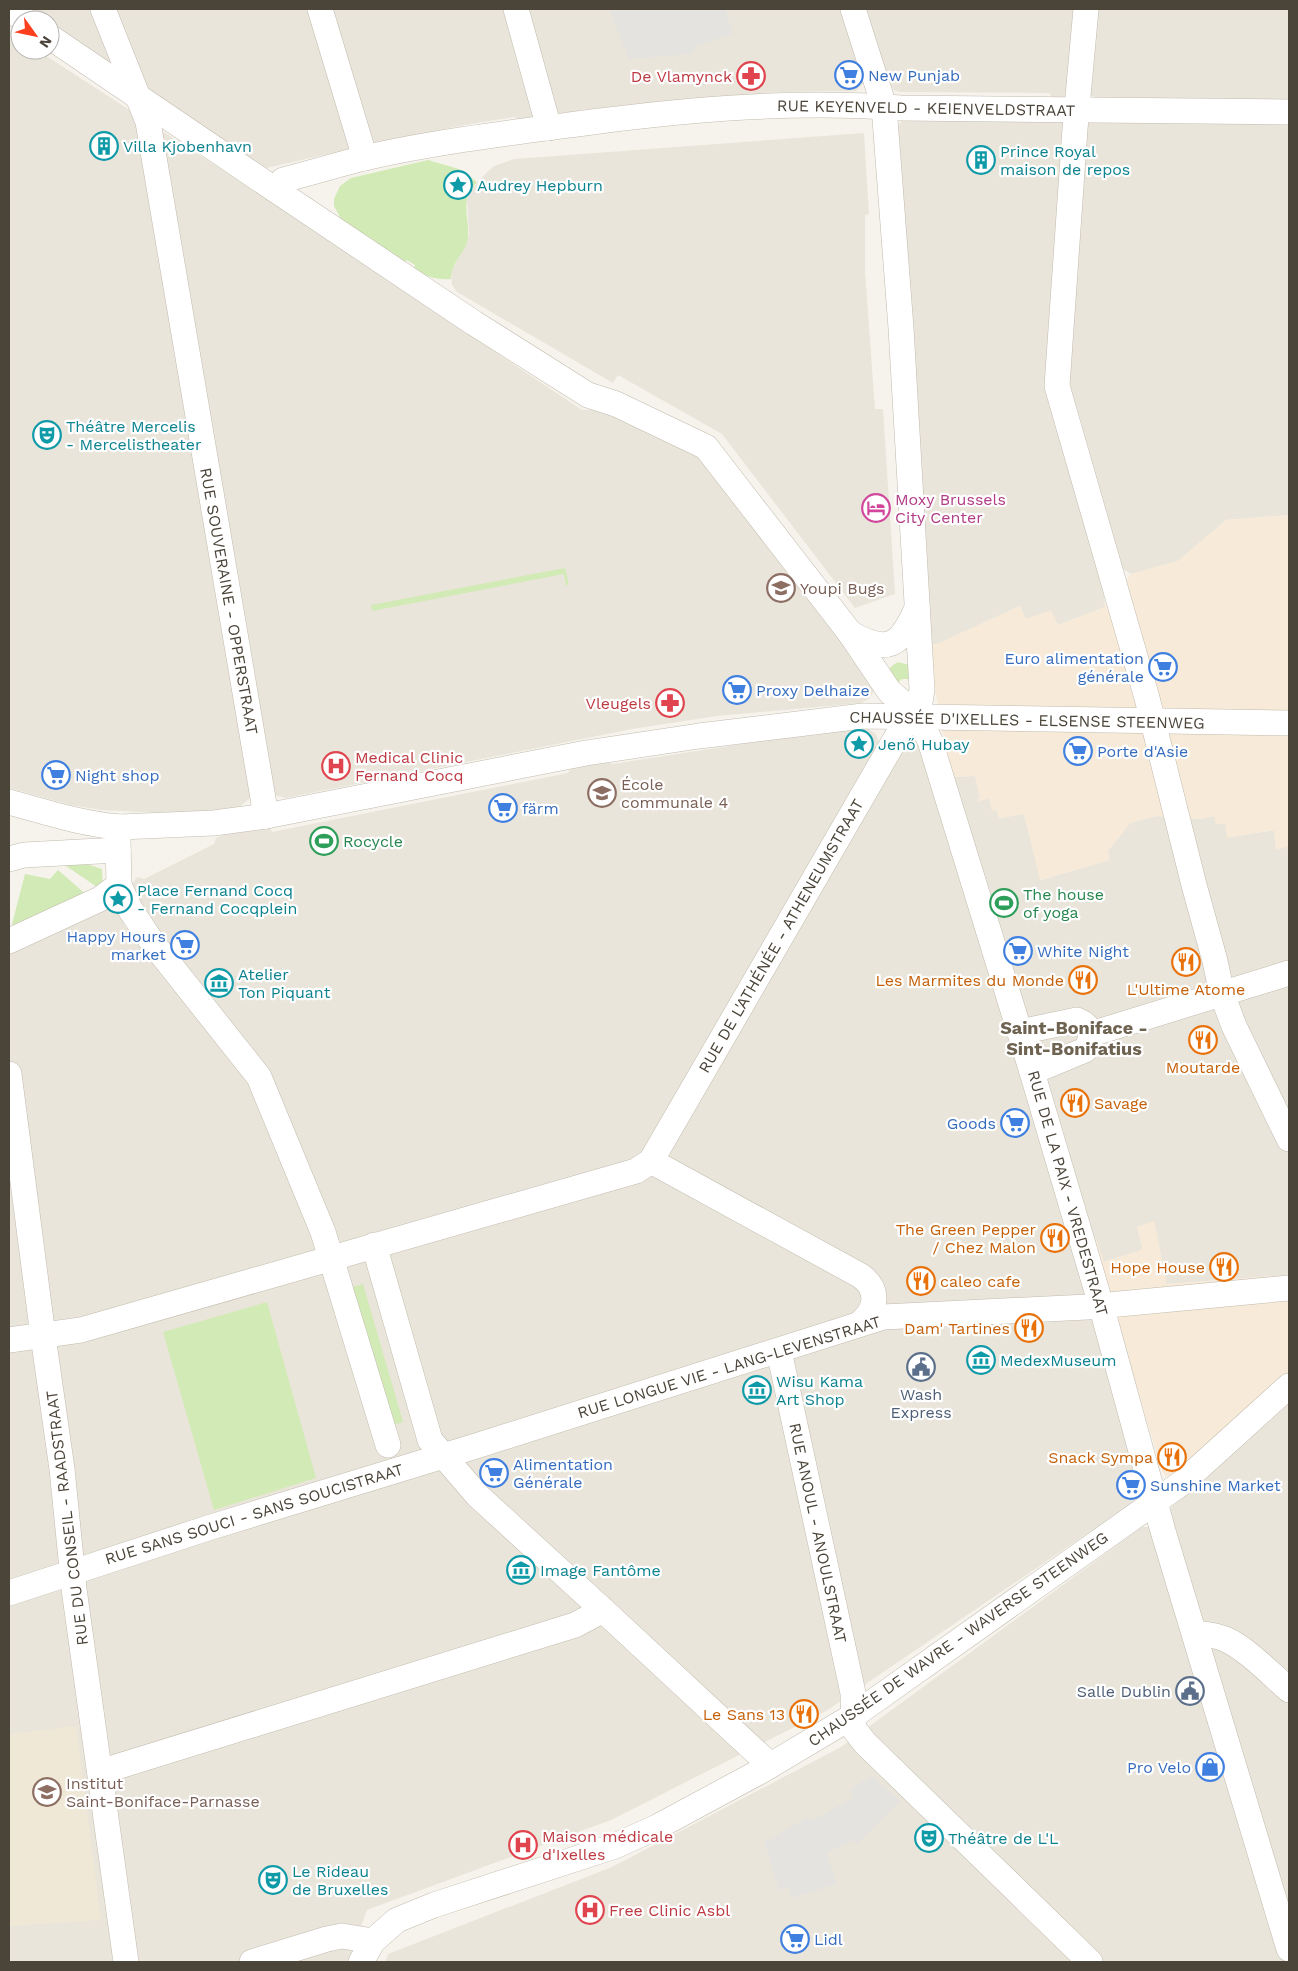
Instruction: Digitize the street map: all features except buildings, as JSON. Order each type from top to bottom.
[{"type":"street","name":"RUE SOUVERAINE - OPPERSTRAAT","points":[[102,9],[148,122],[266,816]]},
{"type":"street","points":[[320,9],[365,158]]},
{"type":"street","points":[[516,9],[549,128]]},
{"type":"street","points":[[853,9],[884,106],[901,328],[922,689],[918,716]]},
{"type":"street","points":[[1086,9],[1056,386],[1153,722],[1222,994],[1234,1026],[1289,1139]]},
{"type":"street","points":[[60,44],[474,323],[588,396],[616,404],[706,447],[850,633],[889,691],[918,716]]},
{"type":"street","name":"RUE KEYENVELD - KEIENVELDSTRAAT","points":[[274,189],[283,180],[365,158],[467,139],[699,110],[860,104],[1078,110],[1289,112]]},
{"type":"street","points":[[850,633],[867,643],[882,645],[894,642],[905,634],[917,607]]},
{"type":"street","name":"CHAUSSÉE D'IXELLES - ELSENSE STEENWEG","points":[[119,838],[234,822],[586,753],[699,736],[862,716],[1289,723]]},
{"type":"street","name":"RUE DE LA PAIX - VREDESTRAAT","points":[[918,716],[930,741],[1020,1032],[1101,1305],[1155,1502],[1289,1949]]},
{"type":"street","name":"RUE DE L'ATHÉNÉE - ATHENEUMSTRAAT","points":[[651,1162],[902,728],[918,716]]},
{"type":"street","points":[[9,802],[64,817],[105,825],[119,838]]},
{"type":"street","points":[[20,856],[62,856],[119,838]]},
{"type":"street","points":[[9,941],[105,893],[119,838]]},
{"type":"street","points":[[105,893],[130,909],[152,942],[259,1077],[323,1232],[388,1445]]},
{"type":"street","points":[[1091,1034],[1289,974]]},
{"type":"street","points":[[1020,1032],[1076,1020],[1088,1027],[1091,1034],[1090,1043],[1086,1050],[1032,1072]]},
{"type":"street","name":"RUE DU CONSEIL - RAADSTRAAT","points":[[9,1074],[62,1468],[72,1572],[126,1962]]},
{"type":"street","points":[[9,1340],[81,1330],[636,1171],[651,1162],[867,1280],[874,1292],[874,1306],[868,1318],[858,1325]]},
{"type":"street","points":[[374,1245],[430,1440],[477,1496],[604,1610],[770,1766]]},
{"type":"street","name":"RUE LONGUE VIE - LANG-LEVENSTRAAT","points":[[443,1456],[883,1317],[1087,1307],[1289,1288]]},
{"type":"street","name":"RUE ANOUL - ANOULSTRAAT","points":[[779,1351],[853,1693],[854,1729],[865,1743],[1090,1962]]},
{"type":"street","name":"CHAUSSÉE DE WAVRE - WAVERSE STEENWEG","points":[[361,1962],[373,1941],[397,1920],[434,1905],[615,1846],[657,1827],[770,1766],[853,1716],[1183,1482],[1289,1386]]},
{"type":"street","name":"RUE SANS SOUCI - SANS SOUCISTRAAT","points":[[9,1593],[208,1528],[443,1456]]},
{"type":"street","points":[[100,1772],[575,1625],[604,1610]]},
{"type":"street","points":[[1195,1633],[1213,1635],[1236,1645],[1289,1690]]},
{"type":"street","points":[[252,1962],[342,1936],[373,1941]]},
{"type":"shaded area","points":[[17,9],[1080,9],[1066,98],[1054,100],[1049,93],[900,92],[894,90],[890,84],[865,81],[856,91],[780,92],[579,110],[575,116],[558,113],[535,116],[520,122],[515,117],[349,148],[346,152],[334,157],[332,153],[262,169],[60,34],[60,10]]},
{"type":"shaded area","points":[[609,9],[725,9],[733,33],[695,47],[691,54],[629,59]]},
{"type":"shaded area","points":[[1092,9],[1289,9],[1289,515],[1226,520],[1178,561],[1131,574],[1123,569],[1076,405],[1067,402],[1085,124],[1096,113],[1095,97],[1089,95]]},
{"type":"shaded area","points":[[9,31],[10,60],[52,60],[244,184],[582,410],[599,409],[697,454],[865,673],[875,689],[869,699],[861,703],[717,716],[632,729],[286,798],[274,795],[253,796],[239,807],[207,811],[162,813],[102,810],[71,805],[9,788]]},
{"type":"shaded area","points":[[903,119],[1061,121],[1064,124],[1051,366],[1103,576],[1105,607],[1058,625],[1026,620],[1020,606],[937,644],[931,644],[898,126]]},
{"type":"shaded area","points":[[864,133],[869,214],[865,215],[865,271],[875,409],[883,409],[895,594],[855,608],[722,434],[618,375],[613,383],[457,292],[452,285],[451,272],[465,247],[469,234],[467,200],[470,192],[494,166],[514,159]]},
{"type":"shaded area","points":[[1289,515],[1289,846],[1276,850],[1274,830],[1227,838],[1225,824],[1216,824],[1214,816],[1199,819],[1156,816],[1130,823],[1108,851],[1110,860],[1040,880],[1024,814],[999,818],[997,810],[992,811],[989,798],[977,802],[980,797],[975,776],[951,777],[935,690],[931,644],[937,644],[1020,606],[1026,619],[1051,610],[1058,625],[1105,607],[1131,574],[1178,561],[1226,520]]},
{"type":"shaded area","points":[[865,727],[876,734],[880,745],[913,733],[953,777],[975,776],[980,797],[977,801],[989,798],[997,810],[999,818],[1024,814],[1041,880],[1109,860],[1108,851],[1130,823],[1156,816],[1199,819],[1214,816],[1225,823],[1256,833],[1275,830],[1276,849],[1289,846],[1289,1275],[1166,1284],[1154,1222],[1137,1227],[1143,1250],[1103,1262],[1096,1239],[1086,1291],[1083,1296],[1096,1320],[1141,1497],[826,1711],[611,1820],[367,1910],[348,1962],[9,1962],[9,946],[108,892],[125,919],[124,925],[131,933],[144,922],[132,884],[136,878],[144,879],[214,844],[216,838],[227,833],[270,826],[272,832],[568,773],[573,765],[605,758],[612,764],[742,744],[748,736]]},
{"type":"shaded area","points":[[1154,1221],[1167,1284],[1289,1275],[1289,1384],[1168,1478],[1162,1471],[1093,1241],[1096,1239],[1104,1262],[1138,1251],[1143,1249],[1137,1227]]},
{"type":"shaded area","points":[[1289,1404],[1289,1962],[385,1962],[388,1954],[612,1867],[841,1747],[1142,1527],[1151,1527],[1168,1514],[1172,1506],[1197,1487]]},
{"type":"shaded area","name":"Institut Saint-Boniface-Parnasse","points":[[76,1726],[101,1920],[9,1926],[9,1734]]},
{"type":"shaded area","points":[[872,1776],[900,1801],[857,1845],[854,1840],[826,1853],[837,1884],[792,1898],[789,1887],[779,1890],[764,1841],[775,1838],[775,1836],[809,1817],[812,1821],[854,1797],[850,1789]]},
{"type":"green space","points":[[428,160],[459,169],[477,182],[469,193],[467,200],[467,243],[455,264],[451,279],[431,277],[418,271],[414,268],[415,265],[407,260],[405,262],[341,219],[334,206],[334,199],[340,186],[351,178]]},
{"type":"green space","points":[[565,568],[569,585],[566,585],[564,574],[372,611],[371,605]]},
{"type":"green space","points":[[898,662],[909,665],[911,679],[902,679],[895,685],[888,670]]},
{"type":"green space","points":[[68,858],[102,869],[103,891],[63,864]]},
{"type":"green space","points":[[58,870],[89,897],[21,931],[12,924],[25,874],[50,879]]},
{"type":"green space","points":[[363,1284],[403,1422],[393,1425],[352,1287]]},
{"type":"green space","points":[[267,1302],[316,1478],[214,1510],[163,1332]]},
{"type":"place","name":"New Punjab","points":[[849,75]]},
{"type":"place","name":"De Vlamynck","points":[[751,76]]},
{"type":"place","name":"Villa Kjobenhavn","points":[[104,146]]},
{"type":"place","name":"Prince Royal maison de repos","points":[[981,160]]},
{"type":"place","name":"Audrey Hepburn","points":[[458,185]]},
{"type":"place","name":"Théâtre Mercelis - Mercelistheater","points":[[47,435]]},
{"type":"place","name":"Moxy Brussels City Center","points":[[876,508]]},
{"type":"place","name":"Youpi Bugs","points":[[781,588]]},
{"type":"place","name":"Euro alimentation générale","points":[[1163,667]]},
{"type":"place","name":"Proxy Delhaize","points":[[737,690]]},
{"type":"place","name":"Vleugels","points":[[670,703]]},
{"type":"place","name":"Jenő Hubay","points":[[859,744]]},
{"type":"place","name":"Porte d'Asie","points":[[1078,751]]},
{"type":"place","name":"Medical Clinic Fernand Cocq","points":[[336,766]]},
{"type":"place","name":"Night shop","points":[[56,775]]},
{"type":"place","name":"École communale 4","points":[[602,793]]},
{"type":"place","name":"färm","points":[[503,808]]},
{"type":"place","name":"Rocycle","points":[[324,841]]},
{"type":"place","name":"Place Fernand Cocq - Fernand Cocqplein","points":[[118,899]]},
{"type":"place","name":"The house of yoga","points":[[1004,903]]},
{"type":"place","name":"Happy Hours market","points":[[185,945]]},
{"type":"place","name":"White Night","points":[[1018,951]]},
{"type":"place","name":"L'Ultime Atome","points":[[1186,962]]},
{"type":"place","name":"Les Marmites du Monde","points":[[1083,980]]},
{"type":"place","name":"Atelier Ton Piquant","points":[[219,983]]},
{"type":"place","name":"Moutarde","points":[[1203,1040]]},
{"type":"place","name":"Savage","points":[[1075,1103]]},
{"type":"place","name":"Goods","points":[[1015,1123]]},
{"type":"place","name":"The Green Pepper / Chez Malon","points":[[1055,1238]]},
{"type":"place","name":"Hope House","points":[[1224,1267]]},
{"type":"place","name":"caleo cafe","points":[[921,1281]]},
{"type":"place","name":"Dam' Tartines","points":[[1029,1328]]},
{"type":"place","name":"MedexMuseum","points":[[981,1360]]},
{"type":"place","name":"Wash Express","points":[[921,1367]]},
{"type":"place","name":"Wisu Kama Art Shop","points":[[757,1390]]},
{"type":"place","name":"Snack Sympa","points":[[1172,1457]]},
{"type":"place","name":"Alimentation Générale","points":[[494,1473]]},
{"type":"place","name":"Sunshine Market","points":[[1131,1485]]},
{"type":"place","name":"Image Fantôme","points":[[521,1570]]},
{"type":"place","name":"Salle Dublin","points":[[1190,1691]]},
{"type":"place","name":"Le Sans 13","points":[[804,1714]]},
{"type":"place","name":"Pro Velo","points":[[1210,1767]]},
{"type":"place","name":"Institut Saint-Boniface-Parnasse","points":[[47,1792]]},
{"type":"place","name":"Théâtre de L'L","points":[[929,1838]]},
{"type":"place","name":"Maison médicale d'Ixelles","points":[[523,1845]]},
{"type":"place","name":"Le Rideau de Bruxelles","points":[[273,1880]]},
{"type":"place","name":"Free Clinic Asbl","points":[[590,1910]]},
{"type":"place","name":"Lidl","points":[[795,1939]]},
{"type":"district","name":"Saint-Boniface - Sint-Bonifatius","points":[[1074,1037]]}]
